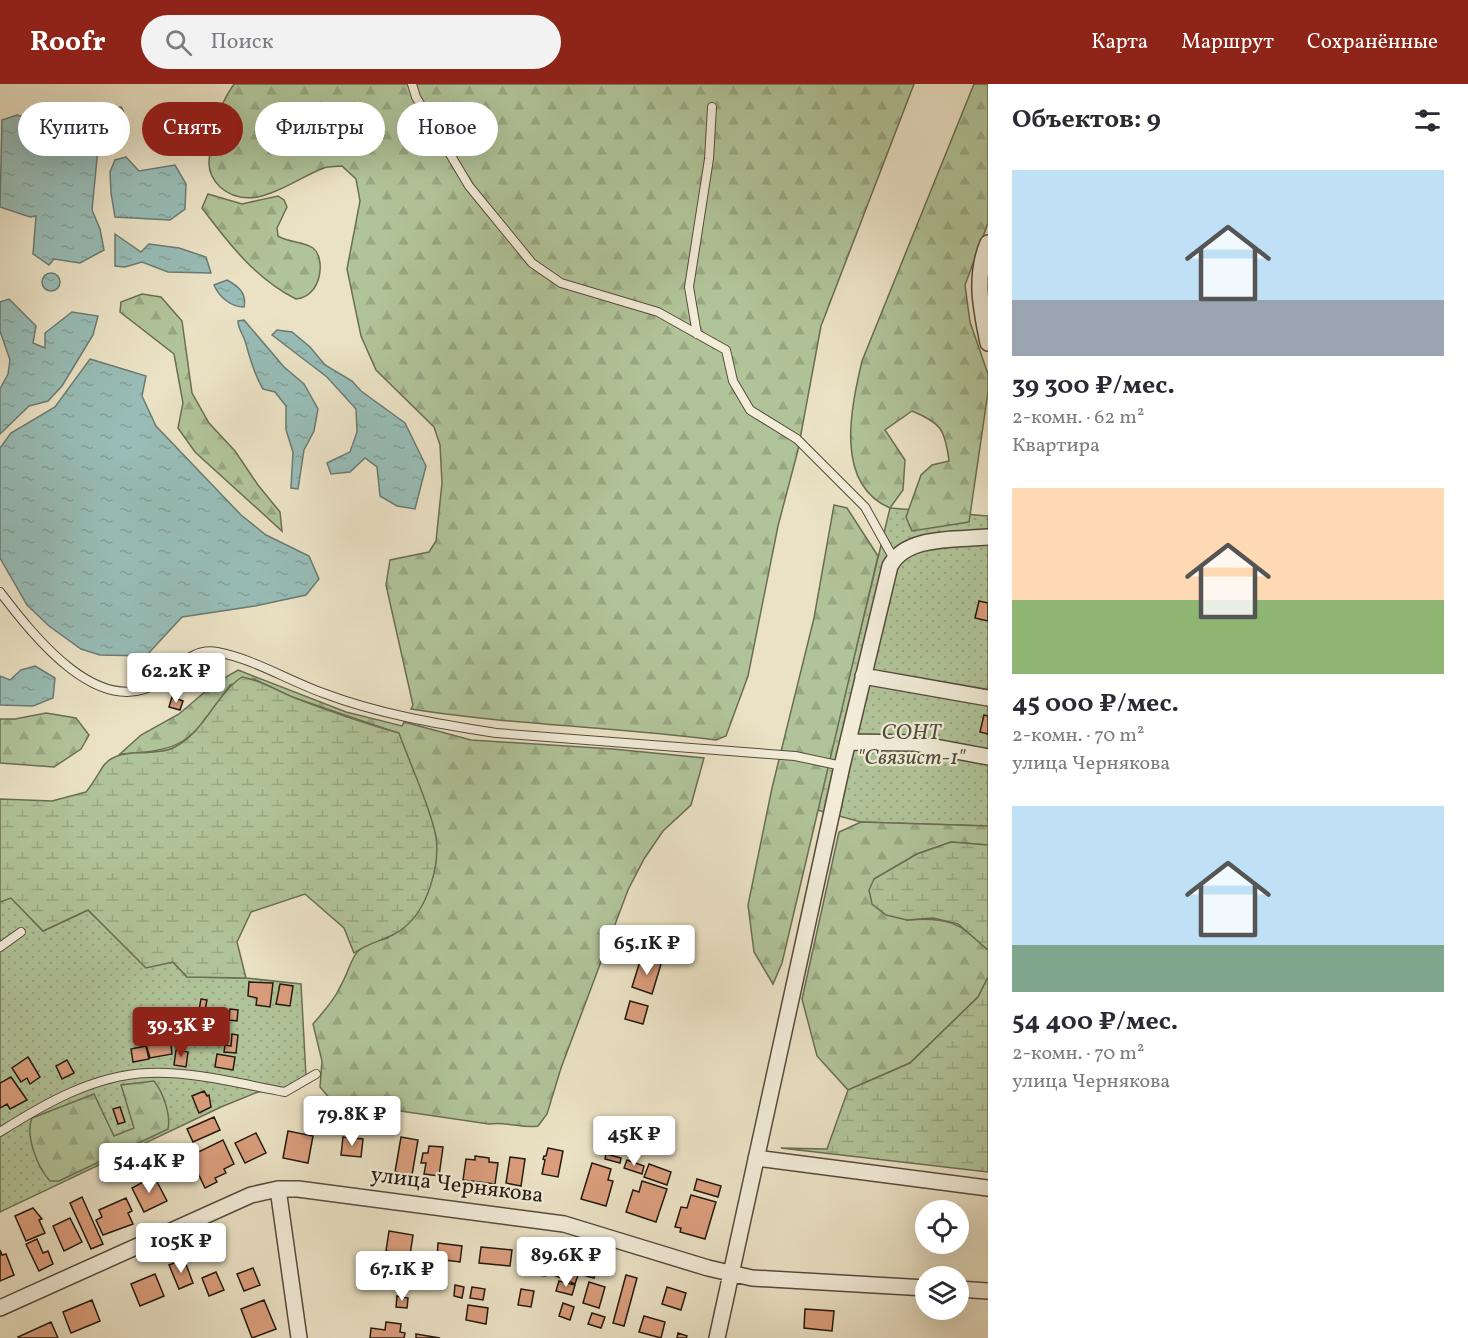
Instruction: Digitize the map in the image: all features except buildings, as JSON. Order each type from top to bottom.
[{"type":"street","points":[[987,250],[979,286],[988,343]]},
{"type":"street","points":[[717,1338],[729,1274],[842,766],[894,559],[905,548],[915,545],[988,537]]},
{"type":"street","points":[[863,676],[988,698]]},
{"type":"street","points":[[848,742],[914,743],[988,757]]},
{"type":"street","points":[[756,1158],[988,1188]]},
{"type":"street","points":[[278,1189],[299,1338]]},
{"type":"street","name":"улица Чернякова","points":[[0,1308],[252,1195],[278,1189],[321,1192],[564,1224],[729,1274],[752,1278],[915,1287]]},
{"type":"street","points":[[969,1290],[988,1291]]},
{"type":"lane","points":[[412,84],[416,97],[469,186],[532,263],[561,283],[658,312],[726,350],[733,381],[750,410],[797,439],[865,507],[894,559]]},
{"type":"lane","points":[[697,334],[689,287],[706,182],[712,107]]},
{"type":"lane","points":[[0,592],[47,648],[79,675],[124,694],[147,690],[188,657],[213,651],[249,661],[324,694],[375,709],[457,727],[496,733],[795,756],[842,766]]},
{"type":"lane","points":[[0,947],[21,932]]},
{"type":"lane","points":[[0,1132],[68,1094],[124,1076],[148,1073],[178,1074],[285,1092],[316,1074]]},
{"type":"green space","points":[[234,84],[914,84],[821,326],[798,450],[778,526],[748,676],[726,736],[716,740],[487,719],[411,709],[413,705],[386,585],[390,560],[429,552],[436,541],[442,483],[440,445],[434,427],[376,370],[361,336],[347,269],[360,201],[356,179],[342,166],[328,167],[259,197],[246,198],[233,195],[220,187],[214,179],[209,163],[210,156],[243,156],[243,102],[223,102]]},
{"type":"green space","points":[[974,84],[988,84],[988,223],[965,285],[970,322],[988,374],[988,392],[969,522],[912,531],[906,517],[921,475],[932,465],[949,461],[943,434],[940,428],[929,419],[912,411],[885,430],[905,460],[903,490],[890,508],[872,497],[860,482],[851,443],[854,400],[862,361]]},
{"type":"green space","points":[[208,194],[242,204],[278,196],[284,200],[287,207],[277,228],[278,236],[305,244],[317,253],[319,276],[311,292],[305,297],[296,299],[268,281],[244,260],[202,208]]},
{"type":"green space","points":[[142,294],[161,297],[182,321],[192,393],[209,423],[235,451],[280,512],[282,531],[195,452],[178,428],[183,403],[174,354],[120,312],[121,302]]},
{"type":"green space","points":[[834,505],[847,508],[878,556],[782,963],[773,984],[754,952],[748,905],[772,788],[814,618]]},
{"type":"green space","name":"СОНТ \"Связист-1\"","points":[[890,508],[988,516],[988,826],[861,822],[817,810]]},
{"type":"green space","points":[[238,670],[346,712],[402,726],[404,722],[471,740],[613,749],[704,758],[691,805],[663,831],[644,859],[628,890],[561,1068],[547,1114],[538,1126],[489,1124],[332,1101],[320,1087],[322,1061],[313,1024],[334,998],[359,950],[388,938],[436,838],[398,733],[292,697],[254,679],[230,685],[207,718],[187,739],[160,750],[120,754],[141,735],[179,714],[214,684]]},
{"type":"green space","points":[[242,677],[333,712],[399,733],[430,813],[437,848],[431,885],[421,908],[406,926],[354,953],[344,928],[305,894],[251,912],[237,942],[246,978],[187,977],[173,962],[146,968],[88,910],[43,931],[11,898],[0,902],[0,799],[52,801],[86,792],[104,765],[111,759],[128,753],[167,750],[186,740],[233,684]]},
{"type":"green space","points":[[46,713],[76,718],[89,735],[81,749],[54,767],[0,763],[0,719],[15,719]]},
{"type":"green space","points":[[861,822],[988,826],[988,845],[951,842],[917,854],[874,879],[907,920],[932,919],[952,923],[970,933],[988,950],[988,977],[978,997],[910,1063],[848,1090],[817,1056],[802,999],[839,832]]},
{"type":"green space","points":[[951,842],[988,845],[988,950],[958,924],[933,918],[907,920],[886,915],[872,904],[869,890],[874,879],[917,854]]},
{"type":"green space","points":[[11,897],[43,931],[88,910],[146,967],[173,962],[187,977],[246,978],[301,984],[306,1076],[288,1088],[258,1092],[221,1107],[0,1212],[0,902]]},
{"type":"green space","points":[[988,977],[988,1172],[781,1148],[827,1149],[848,1090],[910,1063],[978,997]]},
{"type":"green space","points":[[154,1081],[166,1104],[168,1129],[59,1181],[50,1181],[41,1168],[31,1142],[32,1118],[94,1094],[114,1136],[134,1128],[121,1085]]},
{"type":"water","points":[[18,115],[18,156],[97,156],[92,210],[100,229],[104,250],[80,263],[54,259],[49,265],[33,254],[36,216],[30,217],[0,207],[2,120]]},
{"type":"water","points":[[126,157],[139,171],[175,165],[186,184],[185,209],[170,220],[115,217],[110,172],[115,160]]},
{"type":"water","points":[[115,234],[141,252],[149,244],[179,248],[206,257],[211,273],[168,272],[142,262],[125,267],[115,266]]},
{"type":"water","points":[[51,273],[57,276],[60,282],[57,288],[51,291],[45,288],[42,282],[45,276]]},
{"type":"water","points":[[227,280],[241,290],[245,302],[244,307],[230,303],[216,289],[214,285]]},
{"type":"water","points":[[9,299],[36,326],[33,343],[45,348],[45,333],[72,312],[98,316],[93,335],[62,386],[48,401],[29,406],[0,434],[0,389],[8,374],[10,360],[0,331],[0,302]]},
{"type":"water","points":[[244,320],[284,367],[304,384],[318,409],[314,431],[304,450],[298,489],[291,488],[293,452],[286,430],[286,406],[275,392],[263,389],[260,384],[239,327],[238,321]]},
{"type":"water","points":[[277,330],[292,332],[310,347],[325,365],[352,381],[361,391],[405,423],[426,466],[415,509],[397,506],[380,496],[377,467],[365,458],[350,472],[331,474],[327,463],[350,452],[357,432],[356,409],[327,377],[272,335]]},
{"type":"water","points":[[90,359],[146,376],[142,396],[156,426],[241,515],[266,535],[309,556],[319,579],[306,595],[255,606],[182,617],[146,656],[100,655],[81,649],[49,626],[27,605],[0,558],[0,448],[11,433],[55,407]]},
{"type":"water","points":[[35,666],[55,678],[53,698],[33,706],[0,705],[0,676],[10,680],[21,670]]}]
